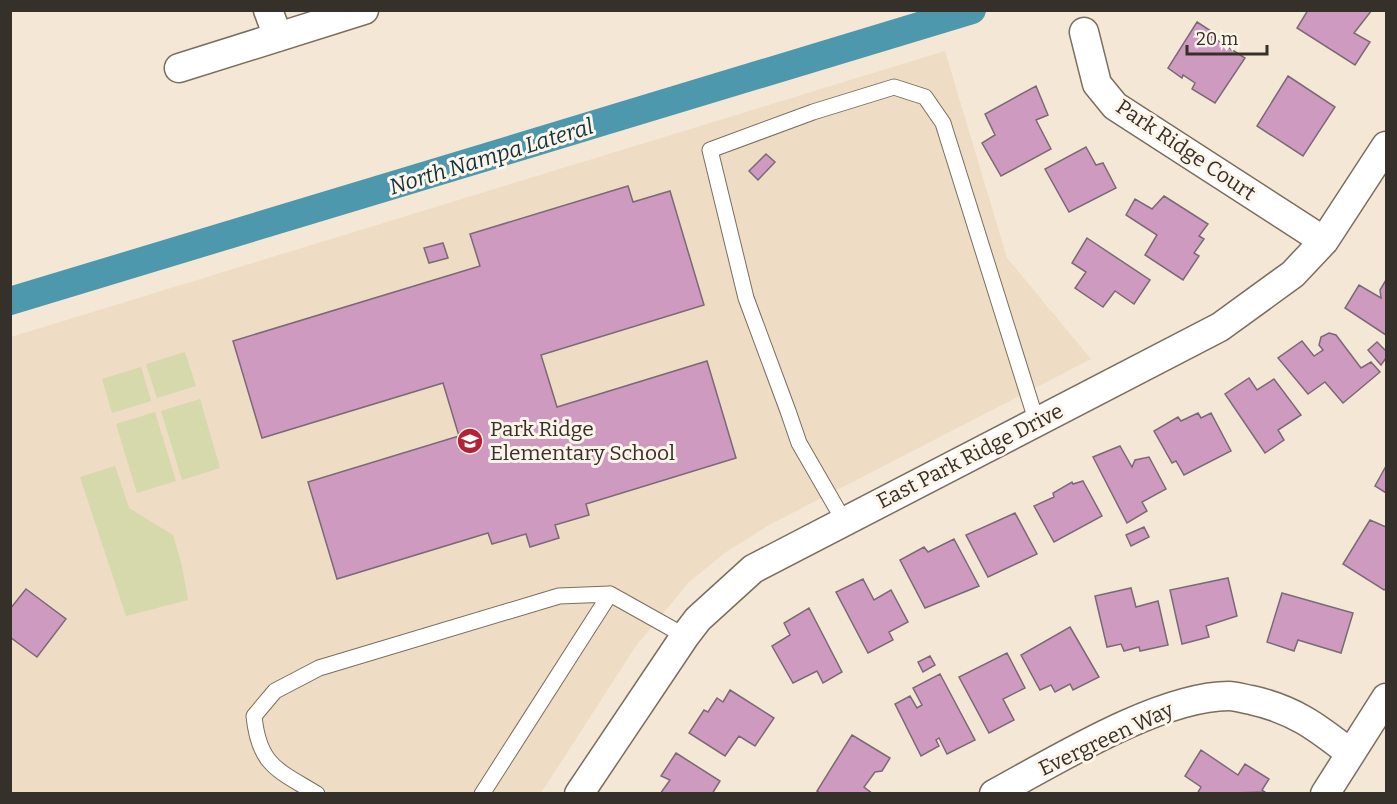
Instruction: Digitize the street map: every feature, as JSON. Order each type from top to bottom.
[{"type":"street","points":[[268,10],[278,37]]},
{"type":"street","points":[[179,68],[364,10]]},
{"type":"street","name":"Park Ridge Court","points":[[1084,32],[1097,84],[1115,106],[1324,241]]},
{"type":"street","name":"East Park Ridge Drive","points":[[579,794],[698,619],[753,569],[1220,327],[1293,274],[1324,241],[1386,146]]},
{"type":"street","name":"Evergreen Way","points":[[994,794],[1079,748],[1173,705],[1229,696],[1274,705],[1308,721],[1350,753]]},
{"type":"street","points":[[1325,794],[1386,698]]},
{"type":"lane","points":[[844,521],[799,442],[746,298],[710,150],[813,111],[894,87],[925,97],[943,123],[1037,423]]},
{"type":"lane","points":[[317,794],[273,767],[256,741],[254,716],[275,692],[319,668],[559,596],[610,594],[685,636]]},
{"type":"lane","points":[[482,794],[610,594]]},
{"type":"shaded area","name":"Park Ridge Elementary School","points":[[945,51],[1007,258],[1091,359],[769,525],[726,552],[689,582],[636,646],[541,793],[11,794],[11,337]]},
{"type":"green space","points":[[185,352],[196,386],[157,398],[146,364]]},
{"type":"green space","points":[[141,367],[151,401],[112,413],[102,379]]},
{"type":"green space","points":[[200,399],[220,468],[182,480],[161,411]]},
{"type":"green space","points":[[155,412],[176,481],[137,493],[116,424]]},
{"type":"green space","points":[[115,466],[129,508],[173,535],[188,600],[126,616],[80,477]]},
{"type":"building","points":[[1308,10],[1372,10],[1354,33],[1370,42],[1355,65],[1297,28]]},
{"type":"building","points":[[1197,22],[1211,31],[1209,35],[1245,58],[1215,103],[1192,89],[1195,83],[1183,75],[1182,78],[1168,68]]},
{"type":"building","points":[[1288,76],[1335,107],[1303,156],[1257,126]]},
{"type":"building","points":[[1036,86],[1048,115],[1036,120],[1051,149],[1001,176],[982,143],[995,135],[985,114]]},
{"type":"building","points":[[1086,147],[1096,165],[1103,163],[1116,188],[1069,212],[1045,169]]},
{"type":"building","points":[[766,154],[775,162],[758,180],[749,171]]},
{"type":"building","points":[[628,186],[633,202],[670,191],[704,305],[541,355],[557,407],[707,361],[736,458],[586,504],[589,515],[555,525],[559,538],[530,547],[526,534],[492,544],[488,533],[337,579],[308,482],[459,436],[443,383],[262,438],[233,341],[480,266],[470,234]]},
{"type":"building","points":[[1164,196],[1208,224],[1199,236],[1204,239],[1194,253],[1199,256],[1183,280],[1145,255],[1157,235],[1126,215],[1135,199],[1152,209]]},
{"type":"building","points":[[1087,238],[1150,280],[1134,304],[1115,291],[1103,307],[1075,288],[1086,272],[1072,263]]},
{"type":"building","points":[[443,243],[448,258],[429,263],[424,248]]},
{"type":"building","points":[[1386,280],[1386,335],[1345,308],[1359,285],[1381,298],[1380,290]]},
{"type":"building","points":[[1329,333],[1336,335],[1361,368],[1371,362],[1380,372],[1343,403],[1325,382],[1308,394],[1278,358],[1302,341],[1314,356],[1323,350],[1319,345],[1321,337]]},
{"type":"building","points":[[1377,342],[1386,351],[1386,358],[1381,365],[1368,350]]},
{"type":"building","points":[[1249,378],[1257,390],[1274,379],[1301,415],[1278,430],[1284,440],[1265,453],[1225,394]]},
{"type":"building","points":[[1198,413],[1201,418],[1211,413],[1231,451],[1184,475],[1176,461],[1172,463],[1154,431],[1178,417],[1181,421]]},
{"type":"building","points":[[1120,446],[1132,467],[1135,460],[1149,457],[1166,489],[1142,502],[1147,511],[1127,523],[1093,457]]},
{"type":"building","points":[[1386,466],[1386,493],[1375,486]]},
{"type":"building","points":[[1083,481],[1102,516],[1054,542],[1034,506],[1054,497],[1053,493],[1072,482],[1073,484]]},
{"type":"building","points":[[1015,513],[1037,554],[988,577],[966,535]]},
{"type":"building","points":[[1370,520],[1386,527],[1386,589],[1384,590],[1343,564]]},
{"type":"building","points":[[1144,527],[1149,537],[1131,546],[1126,535]]},
{"type":"building","points":[[954,539],[979,586],[925,608],[900,560],[924,547],[928,552]]},
{"type":"building","points":[[1228,578],[1237,616],[1206,626],[1209,637],[1182,644],[1170,590]]},
{"type":"building","points":[[863,579],[874,600],[891,590],[908,622],[889,632],[893,640],[868,653],[836,592]]},
{"type":"building","points":[[1131,588],[1136,607],[1158,601],[1168,645],[1140,651],[1139,647],[1124,651],[1121,644],[1107,647],[1095,596]]},
{"type":"building","points":[[26,589],[66,619],[37,657],[10,637],[10,609]]},
{"type":"building","points":[[1282,593],[1353,613],[1341,653],[1298,640],[1294,651],[1267,642]]},
{"type":"building","points":[[809,608],[842,672],[823,683],[817,671],[793,683],[772,646],[790,635],[784,623]]},
{"type":"building","points":[[1070,627],[1099,677],[1073,690],[1070,684],[1055,692],[1051,685],[1040,690],[1021,655]]},
{"type":"building","points":[[1007,653],[1025,688],[1003,699],[1014,720],[989,733],[959,677]]},
{"type":"building","points":[[930,656],[935,665],[923,672],[918,662]]},
{"type":"building","points":[[940,674],[975,740],[947,754],[939,738],[936,740],[939,746],[921,756],[895,704],[910,696],[917,708],[922,705],[913,688]]},
{"type":"building","points":[[730,690],[774,718],[755,746],[739,736],[725,756],[689,733],[704,710],[708,712],[717,698],[723,702]]},
{"type":"building","points":[[852,735],[890,758],[882,771],[875,772],[864,787],[873,794],[821,794],[817,791]]},
{"type":"building","points":[[1201,750],[1238,775],[1245,764],[1269,779],[1262,790],[1265,792],[1197,794],[1201,787],[1185,776]]},
{"type":"building","points":[[676,753],[720,781],[712,794],[660,794],[670,780],[661,776]]},
{"type":"waterway","name":"North Nampa Lateral","points":[[10,301],[972,10]]},
{"type":"place","name":"Park Ridge Elementary School","points":[[470,441]]}]
